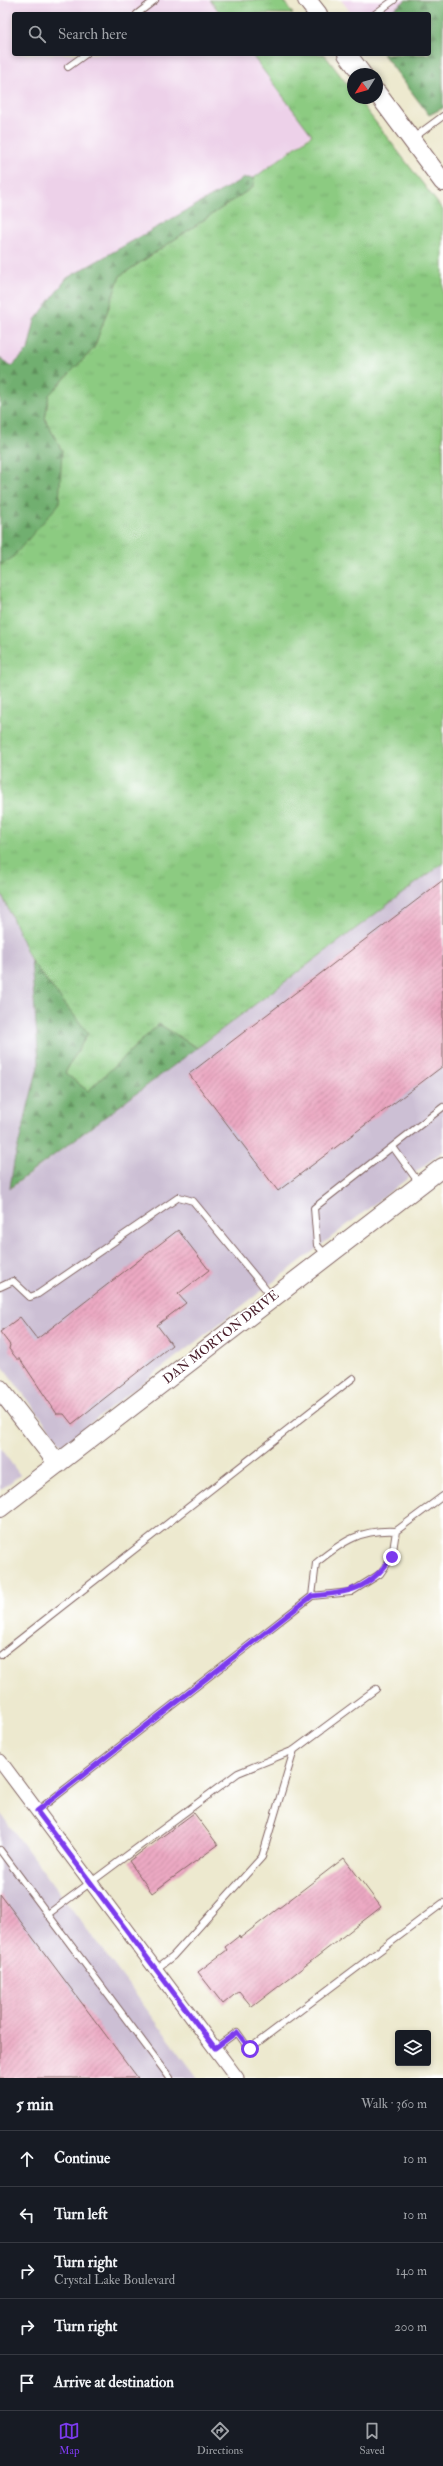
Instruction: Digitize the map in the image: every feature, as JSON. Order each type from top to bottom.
[{"type":"street","points":[[307,0],[316,12]]},
{"type":"street","points":[[349,56],[358,68]]},
{"type":"street","points":[[383,102],[443,182]]},
{"type":"street","name":"DAN MORTON DRIVE","points":[[0,1508],[443,1167]]},
{"type":"street","points":[[0,1389],[58,1464]]},
{"type":"street","points":[[0,1761],[237,2078]]},
{"type":"lane","points":[[140,12],[155,0]]},
{"type":"lane","points":[[378,12],[394,0]]},
{"type":"lane","points":[[68,67],[83,56]]},
{"type":"lane","points":[[412,140],[443,116]]},
{"type":"lane","points":[[326,1256],[317,1245],[314,1208],[443,1107]]},
{"type":"lane","points":[[393,1147],[420,1185]]},
{"type":"lane","points":[[0,1287],[13,1281],[26,1295],[30,1297],[38,1294],[178,1197],[193,1202],[273,1298]]},
{"type":"lane","points":[[0,1655],[353,1378]]},
{"type":"lane","points":[[312,1596],[316,1563],[334,1548],[355,1536],[376,1530],[396,1531],[443,1496]]},
{"type":"lane","points":[[37,1811],[312,1596],[351,1592],[380,1574],[392,1557],[396,1531]]},
{"type":"lane","points":[[48,1914],[238,1773],[294,1750],[376,1689]]},
{"type":"lane","points":[[156,1969],[173,1956],[262,1858],[294,1750]]},
{"type":"lane","points":[[0,1850],[170,2078]]},
{"type":"lane","points":[[215,2048],[237,2032],[250,2049],[443,1903]]},
{"type":"shaded area","points":[[0,0],[210,0],[219,12],[12,12],[12,56],[253,56],[312,134],[254,178],[244,178],[167,222],[35,320],[28,350],[11,368],[0,357]]},
{"type":"shaded area","points":[[341,0],[406,0],[390,12],[350,12]]},
{"type":"shaded area","points":[[443,863],[443,1151],[62,1445],[0,1363],[0,890],[31,961],[39,1063],[14,1162],[11,1188]]},
{"type":"shaded area","points":[[0,1448],[20,1475],[0,1490]]},
{"type":"shaded area","points":[[0,1813],[198,2078],[0,2078]]},
{"type":"green space","points":[[210,0],[283,0],[292,12],[219,12]]},
{"type":"green space","points":[[406,0],[443,0],[443,108],[429,115],[385,56],[431,56],[431,12],[390,12]]},
{"type":"green space","points":[[253,56],[326,56],[347,84],[347,104],[362,104],[443,210],[443,863],[197,1048],[159,1024],[88,1091],[65,1073],[88,1033],[31,961],[0,890],[0,565],[11,559],[62,451],[45,419],[49,395],[94,348],[120,276],[253,187],[254,178],[312,135]]},
{"type":"green space","points":[[244,178],[254,178],[253,187],[120,276],[94,348],[49,395],[45,419],[62,451],[59,504],[11,559],[0,565],[0,357],[11,367],[28,350],[35,320],[67,278]]},
{"type":"green space","points":[[31,961],[88,1033],[65,1073],[88,1091],[159,1024],[197,1048],[10,1188],[14,1162],[39,1063]]},
{"type":"building","points":[[443,880],[443,1066],[278,1191],[189,1074]]},
{"type":"building","points":[[178,1230],[209,1270],[178,1294],[186,1303],[157,1325],[172,1345],[72,1424],[64,1414],[57,1414],[20,1359],[17,1359],[9,1349],[10,1345],[0,1332],[20,1317],[37,1339]]},
{"type":"building","points":[[194,1813],[218,1845],[152,1893],[129,1861]]},
{"type":"building","points":[[344,1858],[381,1907],[252,2007],[239,1991],[223,2004],[198,1972],[227,1950],[225,1947],[239,1936],[240,1938]]},
{"type":"building","points":[[0,1894],[138,2078],[0,2078]]},
{"type":"route","points":[[250,2049],[237,2032],[215,2048],[37,1811],[312,1596],[351,1592],[380,1574],[392,1557]]}]
